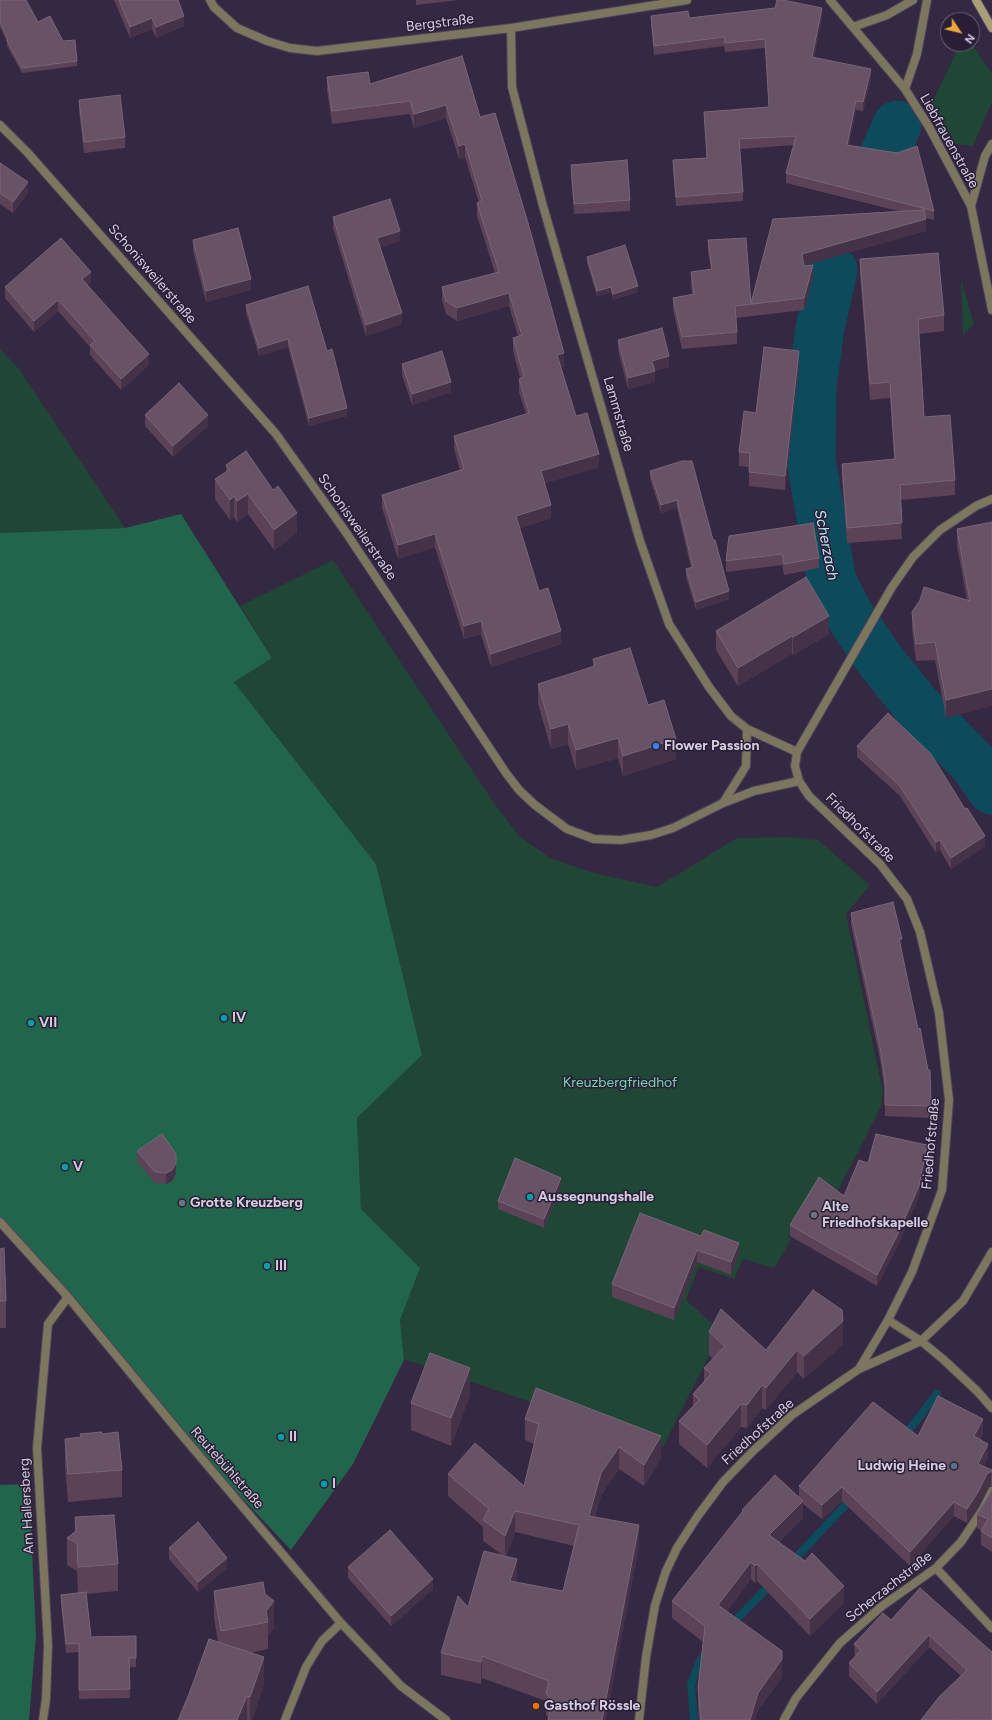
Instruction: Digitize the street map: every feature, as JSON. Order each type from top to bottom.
[{"type":"main road","points":[[976,0],[992,28]]},
{"type":"street","name":"Bergstraße","points":[[210,0],[214,7],[237,28],[267,41],[290,48],[316,50],[511,28],[686,0]]},
{"type":"street","name":"Liebfrauenstraße","points":[[830,0],[905,89],[929,127],[971,206],[992,310]]},
{"type":"street","points":[[853,27],[887,15],[913,0]]},
{"type":"street","points":[[905,89],[917,54],[927,0]]},
{"type":"street","name":"Lammstraße","points":[[511,28],[512,87],[543,206],[640,541],[668,624],[731,716],[747,729],[797,752]]},
{"type":"street","name":"Schonisweilerstraße","points":[[0,125],[32,158],[276,434],[345,531],[506,773],[519,790],[534,805],[567,829],[594,839],[621,840],[651,835],[673,828],[723,803],[754,791],[798,781]]},
{"type":"street","name":"Liebfrauenstraße","points":[[971,206],[985,156],[992,144]]},
{"type":"street","points":[[798,781],[795,766],[797,752],[892,587],[913,557],[940,530],[976,506],[992,499]]},
{"type":"street","points":[[723,803],[746,766],[747,729]]},
{"type":"street","name":"Friedhofstraße","points":[[639,1720],[646,1657],[655,1605],[666,1571],[677,1548],[697,1516],[723,1482],[753,1450],[792,1415],[859,1369],[888,1320],[916,1264],[942,1190],[949,1100],[939,1013],[920,932],[907,899],[880,864],[809,796],[798,781]]},
{"type":"street","name":"Reutebühlstraße","points":[[0,1222],[68,1297],[174,1427],[341,1623],[401,1686],[446,1720]]},
{"type":"street","points":[[859,1369],[921,1341],[963,1301],[992,1252]]},
{"type":"street","name":"Am Hallersberg","points":[[43,1720],[46,1699],[48,1645],[37,1448],[48,1324],[68,1297]]},
{"type":"street","points":[[888,1320],[921,1341],[978,1392],[992,1408]]},
{"type":"street","name":"Scherzachstraße","points":[[784,1720],[800,1693],[840,1643],[882,1606],[936,1568],[960,1542],[983,1509],[992,1491]]},
{"type":"street","points":[[936,1568],[992,1628]]},
{"type":"street","points":[[285,1720],[306,1667],[322,1641],[341,1623]]},
{"type":"green space","points":[[956,52],[977,52],[992,74],[992,102],[973,146],[956,144],[932,103]]},
{"type":"green space","points":[[961,279],[974,324],[963,335]]},
{"type":"green space","points":[[0,349],[19,369],[125,528],[0,533]]},
{"type":"green space","points":[[181,514],[272,658],[234,682],[376,864],[422,1055],[357,1118],[361,1209],[420,1268],[400,1320],[404,1360],[353,1464],[291,1550],[175,1427],[0,1222],[0,533],[125,528]]},
{"type":"green space","name":"Kreuzbergfriedhof","points":[[333,560],[494,803],[519,836],[550,858],[594,873],[657,887],[737,838],[791,837],[818,840],[870,885],[846,914],[883,1092],[881,1107],[836,1194],[819,1186],[788,1237],[791,1240],[774,1268],[743,1259],[734,1279],[699,1267],[686,1300],[721,1332],[663,1447],[404,1359],[400,1320],[420,1268],[361,1210],[357,1118],[422,1055],[376,864],[233,681],[272,657],[240,606]]},
{"type":"green space","points":[[29,1484],[36,1635],[29,1720],[0,1720],[0,1485]]},
{"type":"building","points":[[0,0],[26,0],[38,22],[50,16],[63,41],[75,40],[77,61],[22,68],[7,41],[8,39],[0,22]]},
{"type":"building","points":[[119,0],[178,0],[184,16],[156,27],[152,18],[130,27]]},
{"type":"building","points":[[777,0],[822,8],[812,57],[871,69],[863,102],[856,101],[847,145],[897,153],[917,146],[934,211],[786,173],[796,136],[739,139],[743,192],[676,197],[673,160],[707,158],[704,112],[769,107],[765,39],[725,43],[724,37],[654,46],[651,16],[688,11],[689,18],[775,8]]},
{"type":"building","points":[[462,56],[480,117],[495,113],[528,223],[564,353],[557,355],[576,416],[587,413],[599,454],[541,471],[551,505],[516,516],[539,591],[548,588],[561,631],[491,654],[481,621],[464,626],[435,534],[398,545],[382,495],[464,469],[454,436],[529,413],[519,379],[524,377],[513,338],[522,335],[509,293],[457,308],[446,301],[442,287],[499,272],[477,203],[482,201],[465,144],[459,146],[446,105],[414,114],[410,101],[332,111],[327,77],[368,72],[370,84]]},
{"type":"building","points":[[120,95],[125,137],[84,142],[79,100]]},
{"type":"building","points":[[627,160],[630,200],[574,204],[571,165]]},
{"type":"building","points":[[0,163],[28,182],[13,202],[0,193]]},
{"type":"building","points":[[390,199],[400,231],[377,238],[402,313],[366,325],[333,217]]},
{"type":"building","points":[[924,210],[926,219],[802,254],[804,266],[813,265],[804,298],[735,306],[737,332],[682,337],[673,298],[694,294],[691,272],[712,269],[708,240],[746,238],[751,303],[773,219]]},
{"type":"building","points":[[238,228],[251,279],[206,291],[193,240]]},
{"type":"building","points":[[61,238],[91,272],[82,279],[149,354],[121,379],[90,345],[95,341],[58,300],[34,321],[5,287]]},
{"type":"building","points":[[625,245],[638,286],[613,294],[611,287],[597,291],[587,257]]},
{"type":"building","points":[[938,253],[944,315],[918,319],[924,417],[950,415],[955,480],[900,485],[902,523],[847,528],[842,464],[895,459],[890,382],[870,384],[860,259]]},
{"type":"building","points":[[308,286],[327,351],[332,349],[347,408],[309,418],[288,339],[259,348],[246,305]]},
{"type":"building","points":[[662,328],[669,356],[652,361],[655,371],[628,378],[618,340]]},
{"type":"building","points":[[764,347],[799,351],[785,476],[749,472],[750,453],[739,452],[744,411],[756,413]]},
{"type":"building","points":[[442,351],[451,382],[412,394],[402,364]]},
{"type":"building","points":[[179,383],[208,415],[173,446],[145,415]]},
{"type":"building","points":[[246,451],[273,490],[278,486],[297,513],[274,530],[248,494],[237,501],[234,496],[230,500],[215,479],[229,470],[226,465]]},
{"type":"building","points":[[682,461],[692,461],[713,540],[715,540],[729,591],[696,602],[686,569],[693,567],[677,500],[661,505],[650,471]]},
{"type":"building","points":[[992,522],[992,689],[946,700],[935,642],[916,644],[912,612],[920,600],[924,587],[970,601],[957,529]]},
{"type":"building","points":[[813,523],[819,558],[784,564],[782,554],[726,561],[729,536]]},
{"type":"building","points":[[806,577],[829,616],[738,668],[716,631]]},
{"type":"building","points":[[630,648],[648,705],[664,700],[676,739],[623,756],[618,738],[576,750],[568,724],[551,729],[538,684],[595,666],[593,659]]},
{"type":"building","points":[[888,713],[931,754],[965,809],[967,808],[985,836],[951,858],[940,840],[936,842],[900,786],[857,746]]},
{"type":"building","points":[[893,902],[902,939],[899,939],[918,1029],[920,1028],[928,1070],[930,1070],[931,1106],[885,1105],[885,1081],[880,1047],[851,913]]},
{"type":"building","points":[[162,1134],[176,1154],[176,1163],[172,1170],[166,1173],[155,1172],[137,1151]]},
{"type":"building","points":[[876,1134],[927,1145],[919,1186],[897,1236],[877,1275],[790,1225],[819,1177],[844,1196],[859,1160],[868,1163]]},
{"type":"building","name":"Aussegnungshalle","points":[[515,1158],[561,1178],[544,1219],[498,1201]]},
{"type":"building","points":[[640,1213],[701,1236],[704,1230],[739,1243],[731,1262],[697,1250],[674,1308],[612,1284]]},
{"type":"building","points":[[4,1248],[6,1301],[0,1301],[0,1249]]},
{"type":"building","points":[[813,1290],[842,1310],[843,1321],[804,1356],[797,1350],[766,1388],[762,1385],[747,1405],[741,1404],[707,1445],[679,1421],[699,1400],[693,1394],[711,1374],[704,1368],[725,1346],[709,1332],[721,1309],[766,1350]]},
{"type":"building","points":[[430,1353],[470,1368],[451,1418],[411,1403]]},
{"type":"building","points":[[536,1388],[661,1436],[644,1465],[619,1447],[601,1473],[589,1516],[639,1525],[602,1720],[548,1720],[552,1700],[546,1694],[549,1681],[482,1656],[481,1662],[441,1653],[458,1596],[468,1607],[484,1551],[517,1559],[510,1581],[563,1591],[579,1525],[515,1511],[505,1536],[483,1520],[489,1509],[448,1474],[475,1443],[524,1486],[539,1424],[525,1419]]},
{"type":"building","points":[[938,1396],[983,1419],[974,1436],[988,1444],[978,1464],[992,1471],[987,1474],[967,1509],[954,1502],[910,1552],[842,1487],[822,1505],[799,1486],[873,1402],[918,1436]]},
{"type":"building","points":[[101,1432],[103,1434],[118,1432],[122,1470],[68,1474],[65,1439],[81,1437],[80,1434]]},
{"type":"building","points":[[775,1475],[803,1501],[769,1535],[805,1561],[812,1553],[844,1586],[810,1619],[757,1564],[755,1566],[751,1562],[718,1605],[782,1651],[782,1659],[758,1693],[750,1720],[701,1720],[698,1688],[705,1626],[672,1601],[743,1511],[742,1510]]},
{"type":"building","points":[[992,1489],[992,1538],[981,1531],[988,1519],[977,1514]]},
{"type":"building","points":[[114,1515],[118,1564],[78,1567],[77,1543],[67,1538],[76,1531],[75,1517]]},
{"type":"building","points":[[198,1522],[227,1558],[198,1582],[169,1548]]},
{"type":"building","points":[[390,1530],[433,1579],[391,1616],[348,1567]]},
{"type":"building","points":[[263,1582],[265,1594],[274,1601],[266,1611],[268,1622],[221,1631],[214,1591]]},
{"type":"building","points":[[920,1588],[992,1652],[992,1720],[958,1720],[956,1718],[955,1720],[921,1720],[939,1697],[967,1670],[929,1635],[877,1692],[849,1663],[861,1650],[854,1644],[883,1613],[891,1620]]},
{"type":"building","points":[[86,1592],[91,1637],[136,1636],[136,1658],[129,1658],[130,1689],[79,1690],[79,1643],[66,1644],[61,1595]]},
{"type":"building","points":[[209,1639],[264,1657],[250,1697],[247,1696],[237,1720],[178,1720],[189,1694]]},
{"type":"waterway","name":"Scherzach","points":[[882,160],[897,125]]},
{"type":"waterway","name":"Scherzach","points":[[833,270],[820,328],[812,386],[811,460],[832,582],[848,613],[879,659],[917,706],[973,763],[992,790]]},
{"type":"waterway","name":"Scherzach","points":[[903,1438],[937,1394]]},
{"type":"waterway","name":"Scherzach","points":[[791,1563],[853,1497]]},
{"type":"waterway","name":"Scherzach","points":[[730,1626],[772,1583]]},
{"type":"waterway","name":"Scherzach","points":[[694,1720],[691,1684],[700,1661],[707,1651]]},
{"type":"place","name":"Flower Passion","points":[[656,746]]},
{"type":"place","name":"IV","points":[[224,1018]]},
{"type":"place","name":"VII","points":[[31,1023]]},
{"type":"place","name":"V","points":[[65,1167]]},
{"type":"place","name":"Aussegnungshalle","points":[[530,1197]]},
{"type":"place","name":"Grotte Kreuzberg","points":[[182,1203]]},
{"type":"place","name":"Alte Friedhofskapelle","points":[[814,1215]]},
{"type":"place","name":"III","points":[[267,1266]]},
{"type":"place","name":"II","points":[[281,1437]]},
{"type":"place","name":"Ludwig Heine","points":[[954,1466]]},
{"type":"place","name":"I","points":[[324,1484]]},
{"type":"place","name":"Gasthof Rössle","points":[[536,1706]]}]
